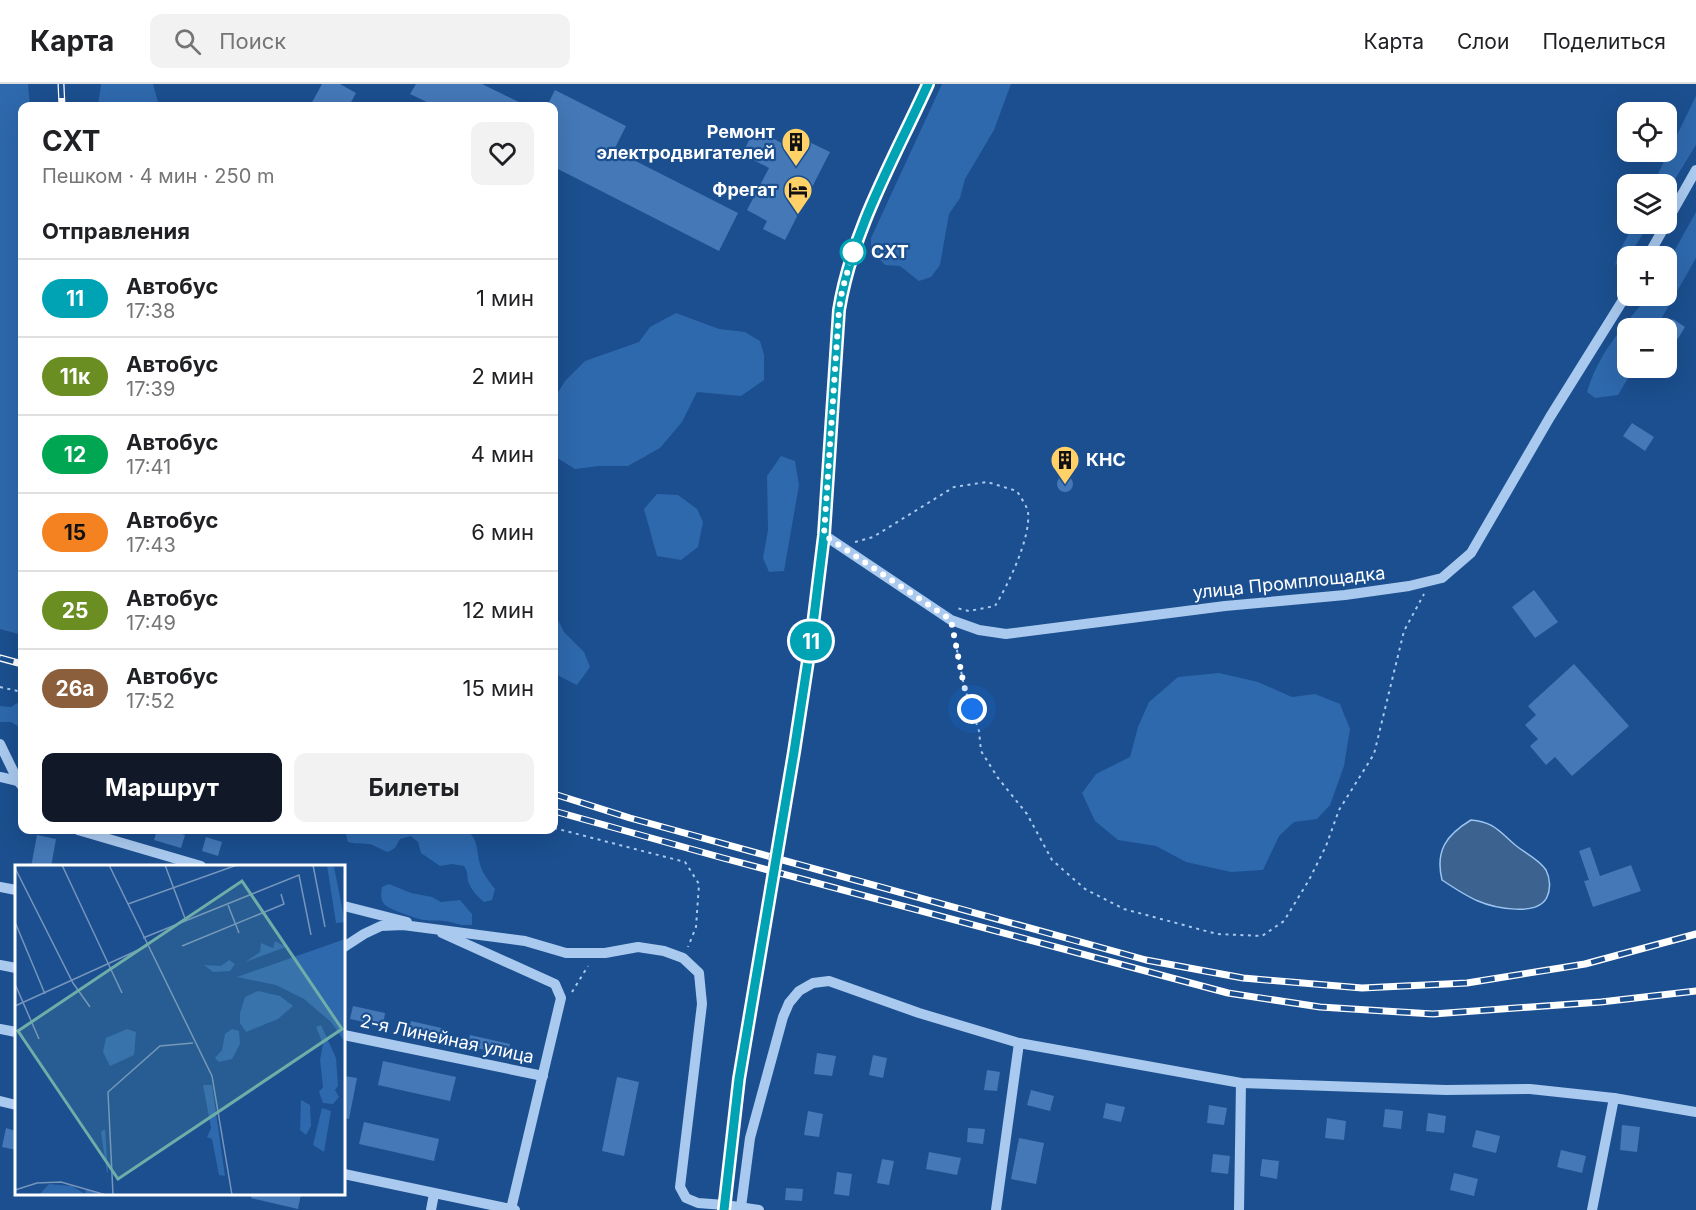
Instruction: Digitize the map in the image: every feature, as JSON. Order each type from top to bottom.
[{"type":"street","points":[[724,1207],[739,1079],[805,683],[824,535],[842,291],[865,222],[928,84]]},
{"type":"street","points":[[1677,204],[1696,170]]},
{"type":"street","name":"улица Промплощадка","points":[[824,535],[951,620],[979,630],[1006,634],[1226,606],[1345,595],[1408,586],[1442,578],[1471,553],[1550,417],[1619,306]]},
{"type":"street","points":[[0,744],[18,780]]},
{"type":"street","points":[[0,777],[18,783]]},
{"type":"street","points":[[91,834],[194,865]]},
{"type":"street","points":[[0,887],[15,890]]},
{"type":"street","points":[[345,906],[429,927],[535,973],[555,984],[561,998],[513,1210],[345,1174]]},
{"type":"street","points":[[345,946],[381,926],[403,925],[525,941],[566,953],[605,953],[638,947],[664,951],[684,958],[699,973],[702,1004],[680,1187],[686,1198],[698,1203],[759,1210]]},
{"type":"street","points":[[0,965],[15,968]]},
{"type":"street","points":[[741,1207],[750,1138],[783,1017],[789,1003],[799,991],[813,983],[829,981],[919,1013],[1019,1043],[1241,1083],[1446,1090],[1530,1089],[1614,1098],[1696,1112]]},
{"type":"street","points":[[0,1029],[15,1032]]},
{"type":"street","name":"2-я Линейная улица","points":[[345,1035],[543,1076]]},
{"type":"street","points":[[996,1210],[1019,1043]]},
{"type":"street","points":[[1239,1210],[1241,1083]]},
{"type":"street","points":[[1592,1210],[1614,1098]]},
{"type":"street","points":[[0,1101],[15,1105]]},
{"type":"street","points":[[431,1210],[434,1194]]},
{"type":"path","points":[[841,546],[873,537],[954,487],[987,482],[1017,491],[1028,511],[1026,534],[1008,586],[995,606],[969,611],[948,606]]},
{"type":"path","points":[[951,620],[964,686],[979,731],[981,752],[998,778],[1027,814],[1052,860],[1085,890],[1124,909],[1216,934],[1262,936],[1284,921],[1326,846],[1339,810],[1374,754],[1404,631],[1432,580]]},
{"type":"path","points":[[0,687],[18,691]]},
{"type":"path","points":[[558,829],[686,862],[699,884],[696,927],[684,958]]},
{"type":"path","points":[[570,995],[589,966]]},
{"type":"shaded area","points":[[0,84],[28,84],[30,102],[18,102],[18,634],[0,629]]},
{"type":"shaded area","points":[[101,84],[153,84],[158,102],[99,102]]},
{"type":"shaded area","points":[[942,84],[1011,84],[994,130],[965,179],[960,198],[949,214],[940,265],[931,277],[919,281],[900,266],[885,265],[871,249],[871,238]]},
{"type":"shaded area","points":[[1696,96],[1696,145],[1677,176],[1658,174],[1664,162],[1677,162],[1677,135]]},
{"type":"shaded area","points":[[1696,212],[1696,258],[1677,291],[1677,246]]},
{"type":"shaded area","points":[[1629,234],[1643,234],[1635,246],[1622,246]]},
{"type":"shaded area","points":[[1640,306],[1669,306],[1662,318],[1631,318]]},
{"type":"shaded area","points":[[676,313],[719,329],[745,332],[760,341],[764,355],[764,380],[741,396],[697,392],[682,422],[660,448],[628,466],[575,469],[558,458],[558,392],[565,381],[585,361],[639,342],[650,327]]},
{"type":"shaded area","points":[[1617,336],[1617,378],[1628,378],[1618,395],[1595,398],[1587,392],[1598,364]]},
{"type":"shaded area","points":[[781,456],[795,461],[799,485],[784,571],[769,572],[763,558],[768,530],[767,476]]},
{"type":"shaded area","points":[[657,494],[678,495],[697,509],[703,522],[698,547],[681,560],[657,556],[644,509]]},
{"type":"shaded area","points":[[558,620],[564,632],[584,652],[590,667],[577,685],[559,676]]},
{"type":"shaded area","points":[[1219,673],[1258,682],[1292,697],[1315,694],[1340,704],[1350,729],[1344,766],[1330,805],[1317,819],[1294,822],[1279,836],[1263,870],[1231,872],[1186,862],[1156,846],[1118,840],[1095,821],[1082,793],[1096,774],[1130,757],[1138,727],[1149,702],[1178,677]]},
{"type":"shaded area","points":[[18,703],[18,726],[11,722],[0,722],[0,706],[11,707]]},
{"type":"shaded area","points":[[1471,820],[1495,828],[1543,866],[1549,880],[1549,887],[1547,897],[1542,903],[1525,909],[1485,904],[1442,880],[1440,860],[1445,845],[1455,832]]},
{"type":"shaded area","points":[[346,834],[471,834],[475,841],[481,867],[495,889],[492,900],[484,902],[475,893],[469,884],[464,866],[452,864],[440,866],[421,853],[418,842],[411,836],[400,839],[395,848],[388,852],[371,845],[348,842]]},
{"type":"shaded area","points":[[389,884],[441,902],[460,900],[472,914],[472,925],[422,920],[392,909],[385,905],[381,896],[382,887]]},
{"type":"building","points":[[322,84],[340,84],[356,93],[351,102],[312,102]]},
{"type":"building","points":[[416,84],[482,84],[519,102],[427,102],[410,94]]},
{"type":"building","points":[[555,90],[626,126],[614,150],[738,213],[719,251],[558,169],[558,102],[549,102]]},
{"type":"building","points":[[755,129],[797,151],[803,139],[830,152],[785,240],[763,229],[767,221],[747,210],[769,168],[742,154]]},
{"type":"building","points":[[1677,322],[1685,327],[1677,340]]},
{"type":"building","points":[[1632,423],[1654,437],[1645,451],[1623,436]]},
{"type":"building","name":"КНС","points":[[1065,476],[1073,484],[1065,492],[1057,484]]},
{"type":"building","points":[[1534,590],[1558,622],[1535,638],[1512,607]]},
{"type":"building","points":[[1574,664],[1629,726],[1572,776],[1555,757],[1546,765],[1530,746],[1538,739],[1525,725],[1536,715],[1528,706]]},
{"type":"building","points":[[156,834],[185,835],[181,848],[154,840]]},
{"type":"building","points":[[37,835],[56,839],[51,865],[31,865]]},
{"type":"building","points":[[206,837],[222,842],[218,856],[202,851]]},
{"type":"building","points":[[1590,847],[1600,876],[1631,865],[1641,891],[1593,907],[1584,881],[1589,880],[1579,851]]},
{"type":"building","points":[[353,1006],[385,1013],[383,1026],[350,1019]]},
{"type":"building","points":[[411,1021],[446,1029],[443,1041],[408,1034]]},
{"type":"building","points":[[470,1035],[510,1044],[507,1055],[468,1046]]},
{"type":"building","points":[[817,1053],[836,1056],[832,1076],[814,1074]]},
{"type":"building","points":[[873,1055],[887,1058],[883,1078],[869,1075]]},
{"type":"building","points":[[383,1061],[456,1077],[450,1101],[378,1085]]},
{"type":"building","points":[[987,1070],[1000,1072],[997,1091],[984,1090]]},
{"type":"building","points":[[345,1076],[357,1078],[349,1119],[345,1118]]},
{"type":"building","points":[[617,1077],[639,1082],[624,1156],[602,1151]]},
{"type":"building","points":[[1031,1090],[1054,1096],[1050,1111],[1027,1105]]},
{"type":"building","points":[[1106,1103],[1125,1107],[1121,1122],[1103,1118]]},
{"type":"building","points":[[1209,1105],[1227,1108],[1224,1125],[1207,1123]]},
{"type":"building","points":[[1385,1109],[1403,1111],[1401,1129],[1383,1127]]},
{"type":"building","points":[[808,1111],[823,1114],[819,1137],[804,1135]]},
{"type":"building","points":[[1428,1113],[1446,1116],[1444,1133],[1426,1131]]},
{"type":"building","points":[[1327,1118],[1346,1121],[1344,1140],[1325,1138]]},
{"type":"building","points":[[364,1122],[439,1139],[434,1161],[359,1144]]},
{"type":"building","points":[[1622,1125],[1640,1127],[1637,1152],[1620,1150]]},
{"type":"building","points":[[6,1128],[15,1131],[15,1150],[2,1147]]},
{"type":"building","points":[[968,1128],[985,1129],[983,1144],[967,1142]]},
{"type":"building","points":[[1476,1130],[1500,1136],[1496,1153],[1472,1147]]},
{"type":"building","points":[[1019,1138],[1044,1143],[1036,1184],[1011,1179]]},
{"type":"building","points":[[1561,1150],[1586,1156],[1582,1173],[1557,1167]]},
{"type":"building","points":[[929,1152],[961,1158],[957,1175],[926,1169]]},
{"type":"building","points":[[1213,1154],[1230,1156],[1228,1174],[1211,1172]]},
{"type":"building","points":[[882,1159],[894,1161],[889,1185],[877,1183]]},
{"type":"building","points":[[1262,1159],[1279,1161],[1277,1179],[1260,1176]]},
{"type":"building","points":[[837,1172],[852,1174],[849,1196],[834,1194]]},
{"type":"building","points":[[1454,1173],[1478,1179],[1474,1196],[1450,1190]]},
{"type":"building","points":[[786,1188],[803,1189],[802,1201],[785,1200]]},
{"type":"building","points":[[252,1195],[301,1195],[298,1209],[251,1198]]},
{"type":"railway","points":[[61,84],[62,102]]},
{"type":"railway","points":[[0,658],[18,663]]},
{"type":"railway","points":[[558,795],[630,818],[1146,960],[1243,978],[1362,988],[1467,983],[1585,964],[1696,934]]},
{"type":"railway","points":[[558,812],[1228,993],[1320,1007],[1433,1014],[1601,1002],[1696,991]]},
{"type":"bus line","name":"11","points":[[724,1210],[739,1079],[776,867],[811,641],[824,535],[842,291],[846,273],[865,222],[928,84]]},
{"type":"place","name":"Ремонт электродвигателей","points":[[796,168]]},
{"type":"place","name":"Фрегат","points":[[798,216]]},
{"type":"place","name":"СХТ","points":[[853,252]]},
{"type":"place","name":"КНС","points":[[1065,486]]},
{"type":"route","points":[[853,252],[846,273],[839,310],[824,535],[951,620],[964,686],[972,709]]}]
